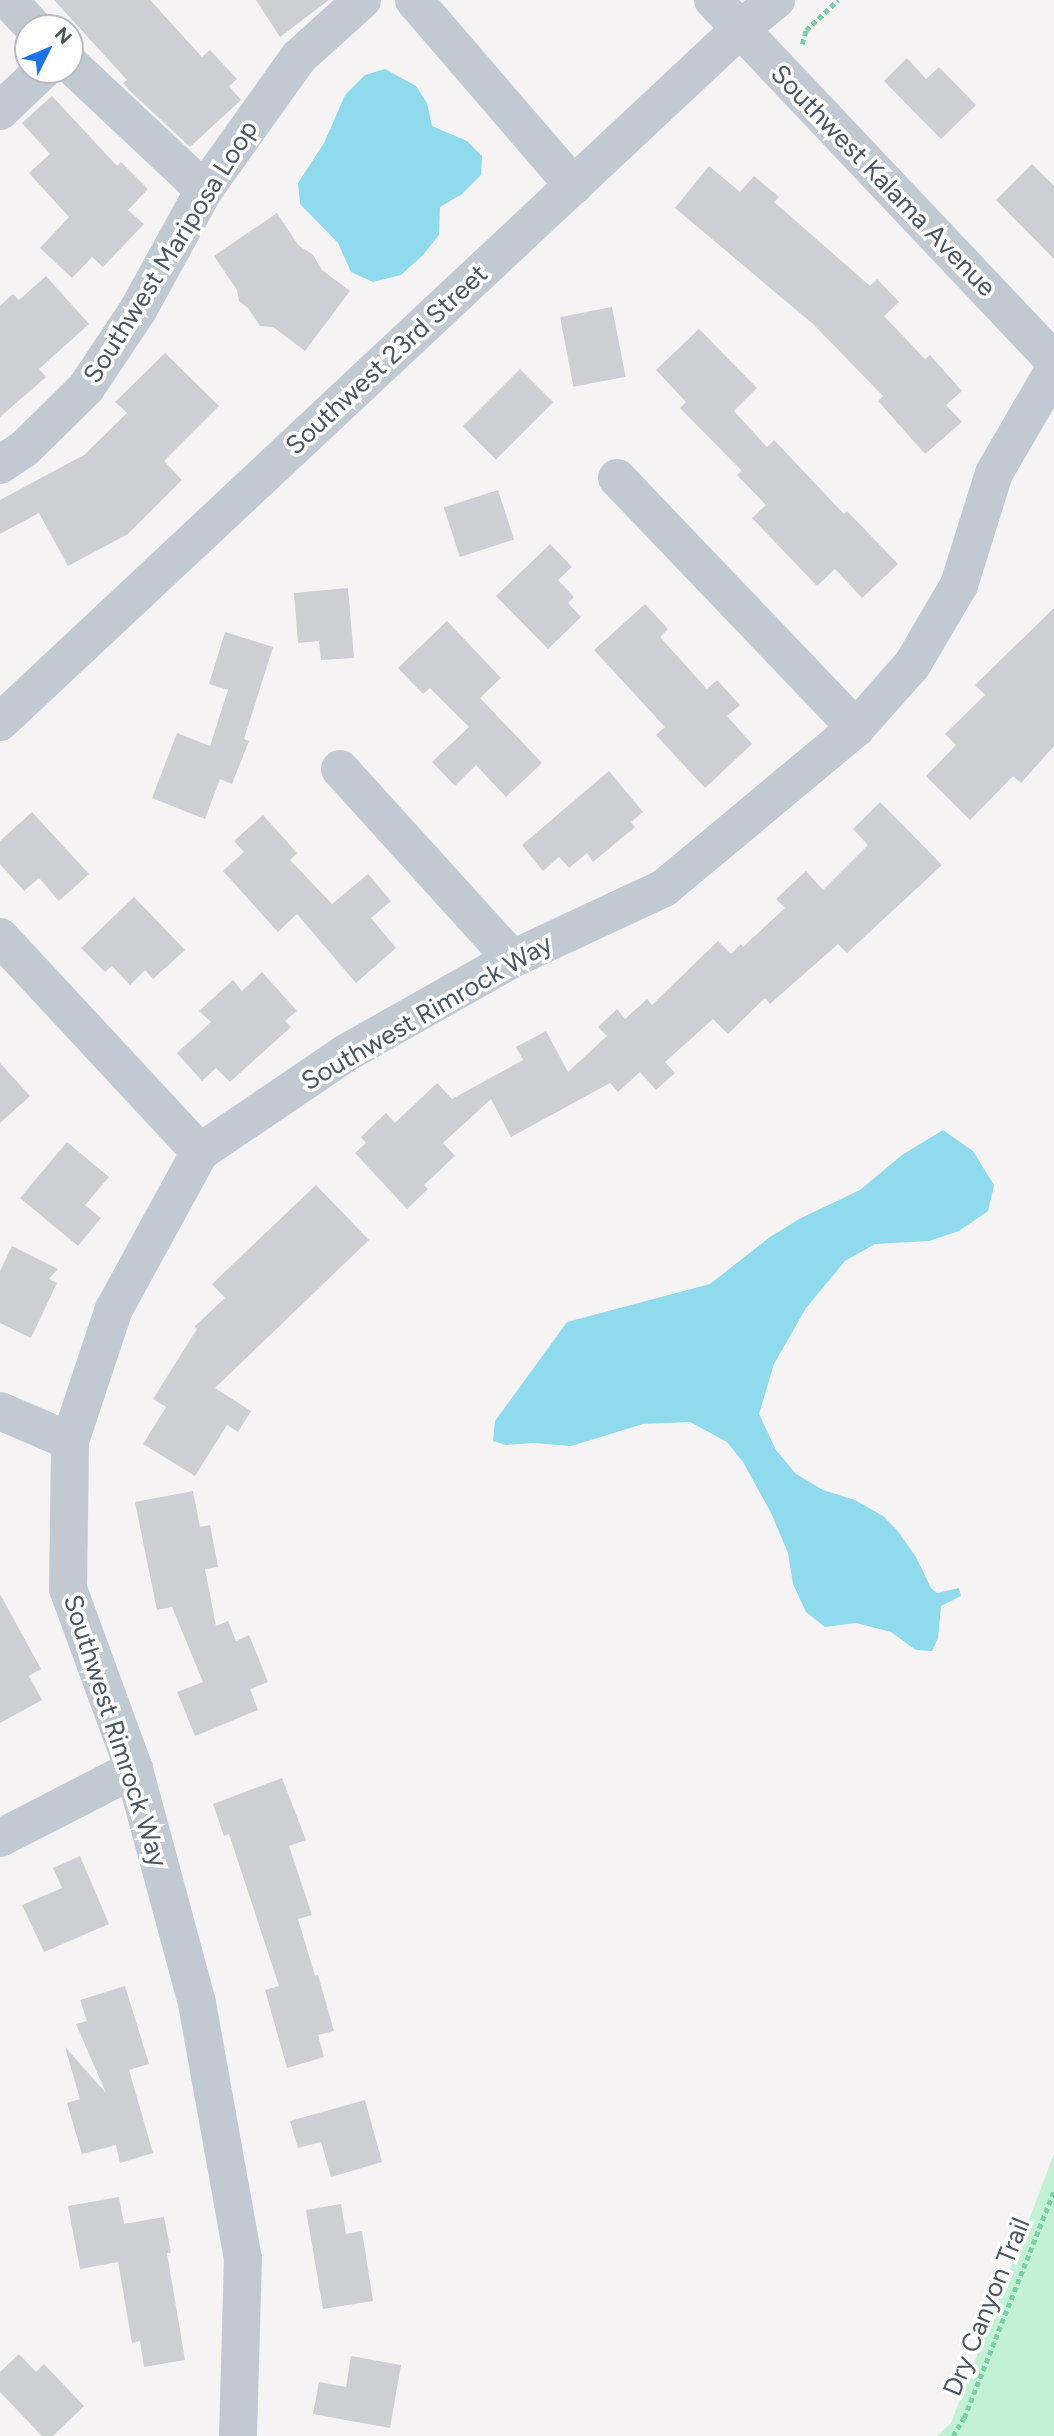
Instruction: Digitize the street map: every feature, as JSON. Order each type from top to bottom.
[{"type":"street","points":[[8,0],[21,14]]},
{"type":"street","name":"Southwest Mariposa Loop","points":[[0,465],[24,449],[86,388],[138,310],[204,190],[299,57],[362,0]]},
{"type":"street","name":"Southwest Kalama Avenue","points":[[713,0],[1054,360]]},
{"type":"street","name":"Southwest 23rd Street","points":[[0,722],[739,30],[775,0]]},
{"type":"street","points":[[436,7],[498,100],[574,186]]},
{"type":"street","points":[[84,77],[204,190]]},
{"type":"street","points":[[0,111],[28,84]]},
{"type":"street","name":"Southwest Rimrock Way","points":[[238,2436],[243,2259],[197,2003],[134,1769],[68,1589],[70,1441],[114,1309],[200,1152],[345,1053],[512,959],[664,888],[856,728],[912,665],[959,585],[994,472],[1054,370]]},
{"type":"street","points":[[617,478],[856,728]]},
{"type":"street","points":[[340,769],[512,959]]},
{"type":"street","points":[[0,937],[200,1152]]},
{"type":"street","points":[[0,1411],[70,1441]]},
{"type":"street","points":[[0,1838],[134,1769]]},
{"type":"path","name":"Dry Canyon Trail","points":[[953,2436],[964,2418],[1054,2190]]},
{"type":"green space","points":[[1054,2154],[1054,2436],[937,2436],[951,2423]]},
{"type":"water","points":[[385,69],[416,86],[427,103],[432,126],[467,141],[482,156],[481,175],[462,194],[440,207],[439,235],[423,255],[401,275],[373,282],[351,272],[338,243],[300,204],[298,183],[324,143],[345,95],[365,75]]},
{"type":"water","points":[[943,1130],[973,1151],[994,1185],[988,1211],[959,1231],[929,1241],[875,1244],[845,1261],[806,1308],[774,1364],[759,1414],[776,1450],[796,1474],[823,1490],[855,1500],[883,1516],[897,1530],[916,1557],[931,1588],[937,1593],[959,1588],[961,1596],[941,1606],[938,1638],[932,1651],[916,1650],[891,1632],[856,1623],[825,1627],[806,1612],[793,1584],[788,1553],[771,1513],[743,1462],[727,1442],[690,1422],[643,1424],[571,1446],[534,1443],[506,1445],[493,1441],[495,1421],[567,1322],[710,1284],[770,1237],[801,1218],[860,1190],[902,1155]]},
{"type":"building","points":[[54,0],[150,0],[202,57],[210,50],[237,79],[229,86],[241,100],[190,147],[123,83],[127,80],[84,33],[84,14],[67,14]]},
{"type":"building","points":[[256,0],[329,0],[280,37]]},
{"type":"building","points":[[907,58],[926,79],[939,67],[976,105],[941,139],[884,81]]},
{"type":"building","points":[[52,96],[117,166],[121,162],[148,189],[128,210],[144,224],[103,267],[92,257],[72,278],[40,248],[69,217],[29,173],[50,154],[22,123]]},
{"type":"building","points":[[1032,164],[1054,186],[1054,259],[996,200]]},
{"type":"building","points":[[709,166],[740,192],[754,176],[779,197],[774,202],[870,286],[877,279],[899,302],[884,316],[925,359],[930,355],[962,391],[946,405],[962,422],[925,454],[878,401],[883,396],[813,324],[675,208]]},
{"type":"building","points":[[277,213],[298,245],[313,255],[322,270],[350,291],[305,351],[273,327],[260,326],[248,308],[239,301],[237,290],[214,256]]},
{"type":"building","points":[[46,276],[89,324],[39,369],[46,377],[0,417],[0,306],[13,294],[19,300]]},
{"type":"building","points":[[612,307],[626,377],[574,387],[560,317]]},
{"type":"building","points":[[699,329],[757,388],[734,411],[767,447],[774,440],[844,514],[847,511],[898,564],[862,598],[835,569],[817,586],[752,518],[766,505],[737,475],[742,471],[680,408],[686,402],[656,370]]},
{"type":"building","points":[[165,353],[219,406],[164,461],[182,480],[128,534],[68,566],[39,513],[0,534],[0,500],[84,455],[127,413],[115,402]]},
{"type":"building","points":[[520,369],[553,402],[496,460],[463,426]]},
{"type":"building","points":[[498,490],[514,539],[460,557],[444,508]]},
{"type":"building","points":[[550,544],[572,567],[558,580],[574,597],[568,603],[581,617],[548,649],[496,596]]},
{"type":"building","points":[[348,588],[354,658],[321,660],[319,641],[298,643],[294,593]]},
{"type":"building","points":[[645,604],[668,629],[660,637],[707,689],[717,680],[740,705],[727,716],[752,744],[705,788],[656,735],[665,727],[594,650]]},
{"type":"building","points":[[1054,608],[1054,746],[1021,783],[1013,776],[970,820],[926,776],[956,745],[945,734],[985,695],[975,685]]},
{"type":"building","points":[[447,621],[501,678],[480,698],[542,763],[506,797],[476,765],[455,786],[432,762],[469,727],[430,688],[423,694],[398,668]]},
{"type":"building","points":[[225,632],[273,647],[244,739],[249,741],[232,784],[220,779],[205,819],[152,798],[177,733],[210,746],[228,690],[209,684]]},
{"type":"building","points":[[609,771],[643,812],[631,822],[635,827],[593,862],[587,853],[569,868],[559,857],[543,871],[522,845]]},
{"type":"building","points":[[880,802],[942,865],[847,953],[838,944],[770,1004],[765,998],[728,1034],[713,1019],[665,1062],[675,1073],[656,1090],[640,1072],[618,1092],[610,1083],[511,1137],[491,1099],[443,1143],[455,1156],[424,1185],[428,1189],[407,1209],[355,1153],[366,1143],[361,1137],[386,1113],[395,1123],[437,1083],[452,1099],[523,1060],[516,1047],[546,1031],[568,1072],[607,1036],[598,1027],[617,1009],[625,1019],[647,999],[652,1005],[718,941],[731,954],[741,944],[743,947],[785,908],[776,899],[806,871],[823,890],[868,845],[853,829]]},
{"type":"building","points":[[32,812],[89,874],[59,901],[39,878],[24,891],[0,864],[0,841]]},
{"type":"building","points":[[263,815],[297,853],[290,860],[332,904],[368,874],[391,901],[371,918],[396,948],[356,983],[297,914],[278,932],[223,871],[244,852],[234,841]]},
{"type":"building","points":[[134,897],[185,950],[153,979],[145,970],[130,985],[112,966],[105,972],[81,948]]},
{"type":"building","points":[[262,972],[297,1011],[285,1021],[291,1027],[230,1082],[216,1068],[202,1081],[177,1053],[211,1022],[199,1011],[233,980],[242,991]]},
{"type":"building","points":[[0,1063],[30,1096],[0,1123]]},
{"type":"building","points":[[67,1142],[109,1177],[85,1205],[101,1218],[78,1246],[20,1198]]},
{"type":"building","points":[[316,1185],[369,1240],[215,1388],[251,1411],[238,1432],[227,1425],[195,1476],[143,1444],[166,1407],[153,1399],[197,1329],[194,1327],[225,1298],[212,1284]]},
{"type":"building","points":[[12,1246],[58,1269],[49,1279],[57,1283],[31,1338],[0,1323],[0,1271]]},
{"type":"building","points":[[193,1491],[200,1527],[210,1525],[218,1567],[205,1569],[216,1626],[228,1621],[236,1641],[249,1635],[268,1682],[250,1689],[258,1710],[195,1736],[177,1692],[203,1682],[172,1607],[157,1610],[135,1502]]},
{"type":"building","points":[[0,1594],[41,1669],[29,1676],[42,1700],[0,1723]]},
{"type":"building","points":[[282,1778],[306,1840],[289,1846],[312,1915],[298,1919],[334,2031],[318,2035],[324,2057],[287,2068],[265,1990],[279,1986],[229,1834],[224,1836],[213,1804]]},
{"type":"building","points":[[80,1856],[109,1924],[44,1952],[22,1905],[62,1888],[53,1868]]},
{"type":"building","points":[[125,1986],[149,2064],[129,2070],[153,2153],[120,2163],[116,2145],[82,2154],[67,2103],[80,2099],[65,2047],[106,2093],[76,2024],[87,2021],[80,2000]]},
{"type":"building","points":[[365,2100],[382,2162],[331,2177],[321,2142],[298,2148],[290,2121]]},
{"type":"building","points":[[119,2197],[124,2224],[164,2217],[171,2253],[167,2253],[185,2360],[144,2367],[140,2341],[132,2343],[118,2262],[80,2269],[68,2206]]},
{"type":"building","points":[[341,2204],[346,2234],[362,2231],[373,2301],[323,2309],[306,2210]]},
{"type":"building","points":[[19,2354],[36,2372],[44,2364],[84,2406],[53,2436],[42,2436],[0,2392],[0,2372]]},
{"type":"building","points":[[351,2356],[401,2365],[390,2428],[313,2414],[319,2382],[346,2387]]}]
